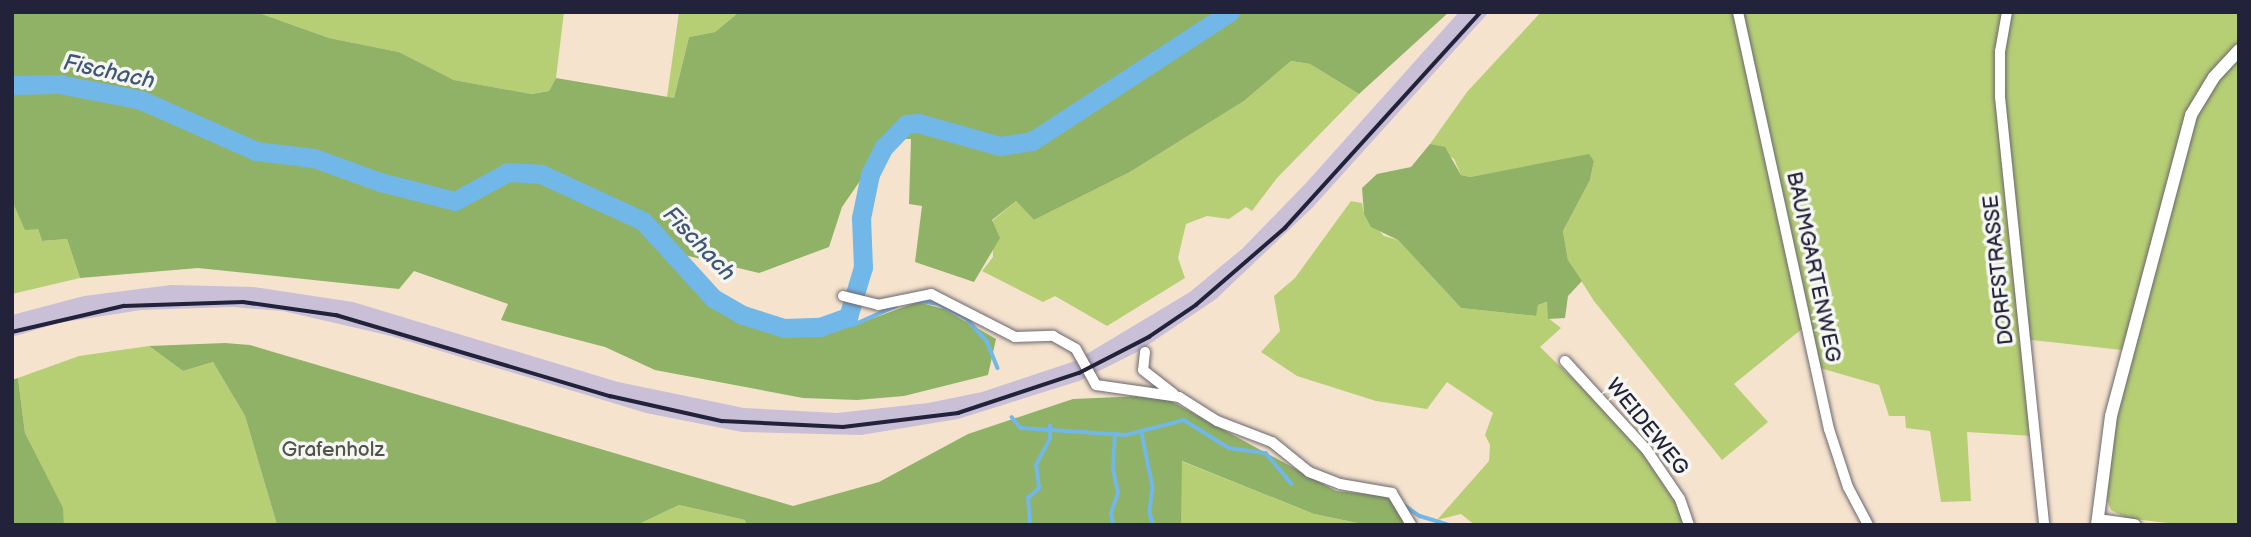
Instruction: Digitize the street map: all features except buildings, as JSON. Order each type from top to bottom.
[{"type":"street","name":"BAUMGARTENWEG","points":[[1738,12],[1829,429],[1848,487],[1868,525]]},
{"type":"street","name":"DORFSTRASSE","points":[[2007,12],[2000,51],[2000,97],[2044,525]]},
{"type":"street","points":[[2135,525],[2097,523],[2112,416],[2191,115],[2214,77],[2239,50]]},
{"type":"street","points":[[843,296],[862,303],[878,304],[931,294],[1015,337],[1045,335],[1063,341],[1076,349],[1096,385],[1178,397]]},
{"type":"street","points":[[1144,352],[1143,370],[1178,397],[1217,421],[1272,442],[1309,472],[1340,484],[1392,493],[1411,525]]},
{"type":"street","name":"WEIDEWEG","points":[[1564,361],[1646,449],[1680,499],[1689,525]]},
{"type":"shaded area","points":[[1459,12],[1489,12],[1313,207],[1216,299],[1139,351],[1079,381],[958,419],[861,435],[742,432],[646,413],[391,336],[283,311],[232,307],[141,310],[58,323],[12,337],[12,315],[84,296],[171,285],[254,287],[353,302],[618,382],[744,408],[837,413],[928,403],[982,392],[1075,361],[1190,292],[1243,248],[1307,182]]},
{"type":"green space","points":[[12,12],[262,14],[329,38],[399,52],[454,80],[531,94],[549,91],[556,78],[674,98],[689,37],[715,32],[739,12],[1449,12],[1359,94],[1310,64],[1291,61],[1244,101],[1130,172],[1034,220],[1016,201],[992,220],[1000,238],[974,282],[915,262],[922,206],[909,204],[911,139],[889,139],[842,207],[829,247],[759,273],[655,248],[743,318],[784,334],[837,331],[918,302],[944,309],[996,339],[988,375],[904,396],[857,400],[803,398],[655,370],[605,347],[501,320],[508,304],[414,271],[399,289],[198,268],[80,278],[67,239],[42,241],[38,229],[25,230],[12,201]]},
{"type":"green space","points":[[238,12],[564,12],[556,78],[549,91],[530,94],[454,80],[399,52],[329,38],[262,14]]},
{"type":"green space","points":[[679,12],[739,12],[715,32],[689,37],[674,98],[667,97]]},
{"type":"green space","points":[[1541,12],[2239,12],[2239,525],[2184,525],[2126,518],[2111,510],[2106,497],[2116,413],[2131,351],[2023,339],[2033,436],[1967,432],[1971,501],[1941,502],[1930,431],[1906,428],[1905,416],[1889,416],[1879,385],[1820,368],[1808,324],[1734,384],[1768,422],[1722,460],[1594,301],[1568,260],[1563,231],[1590,180],[1594,161],[1589,155],[1470,177],[1461,175],[1454,159],[1430,144],[1467,92]]},
{"type":"green space","points":[[1291,61],[1310,64],[1359,94],[1277,178],[1252,211],[1246,207],[1229,219],[1207,216],[1186,224],[1178,258],[1185,278],[1107,326],[1055,296],[1043,302],[982,271],[993,257],[992,221],[1016,201],[1034,220],[1130,172],[1244,101]]},
{"type":"green space","points":[[1430,144],[1445,147],[1461,175],[1470,177],[1589,154],[1594,161],[1590,180],[1563,231],[1568,260],[1582,281],[1568,296],[1565,318],[1548,319],[1547,302],[1538,305],[1536,316],[1461,308],[1398,240],[1371,227],[1364,214],[1362,188],[1377,174],[1411,167]]},
{"type":"green space","points":[[12,201],[25,229],[38,229],[42,241],[67,239],[80,278],[12,294]]},
{"type":"green space","points":[[1351,201],[1362,203],[1364,214],[1384,236],[1398,240],[1461,308],[1535,316],[1538,305],[1548,302],[1548,318],[1561,328],[1540,347],[1631,435],[1674,497],[1685,525],[1475,525],[1461,514],[1437,520],[1489,461],[1490,445],[1485,435],[1493,413],[1447,382],[1427,409],[1376,401],[1297,376],[1261,352],[1280,331],[1274,296],[1295,278]]},
{"type":"green space","name":"Grafenholz","points":[[225,343],[250,345],[793,506],[879,482],[968,434],[1073,399],[1142,396],[1169,400],[1336,491],[1387,496],[1413,525],[1367,525],[1314,514],[1182,461],[1181,525],[746,525],[745,520],[679,505],[637,525],[277,525],[245,416],[213,362],[183,371],[149,346]]},
{"type":"green space","points":[[149,346],[183,371],[213,362],[245,416],[277,525],[64,525],[62,508],[25,433],[18,378],[79,356]]},
{"type":"green space","points":[[18,378],[25,433],[63,508],[64,525],[12,525],[12,380]]},
{"type":"green space","points":[[1181,461],[1314,514],[1367,525],[1181,525]]},
{"type":"green space","points":[[679,505],[745,520],[746,525],[637,525]]},
{"type":"waterway","name":"Fischach","points":[[12,85],[59,84],[141,100],[256,151],[314,158],[380,182],[455,201],[508,172],[541,174],[643,221],[713,298],[743,315],[784,328],[820,327],[848,317],[863,267],[861,218],[870,174],[884,147],[906,124],[918,123],[1000,146],[1032,141],[1230,12]]},
{"type":"waterway","points":[[920,301],[939,304],[967,319],[987,341],[998,368]]},
{"type":"waterway","points":[[837,324],[853,325],[896,306]]},
{"type":"waterway","points":[[1012,417],[1021,428],[1126,435],[1184,420],[1229,448],[1266,453],[1292,484]]},
{"type":"waterway","points":[[1030,525],[1028,498],[1039,488],[1036,465],[1050,439],[1050,426]]},
{"type":"waterway","points":[[1142,433],[1153,487],[1150,512],[1153,525]]},
{"type":"waterway","points":[[1113,525],[1111,513],[1118,493],[1113,469],[1115,434]]},
{"type":"waterway","points":[[1404,505],[1420,516],[1449,525]]},
{"type":"railway","points":[[12,332],[124,306],[243,302],[336,315],[610,396],[722,421],[843,427],[958,413],[1079,373],[1149,337],[1196,305],[1285,228],[1481,12]]}]
